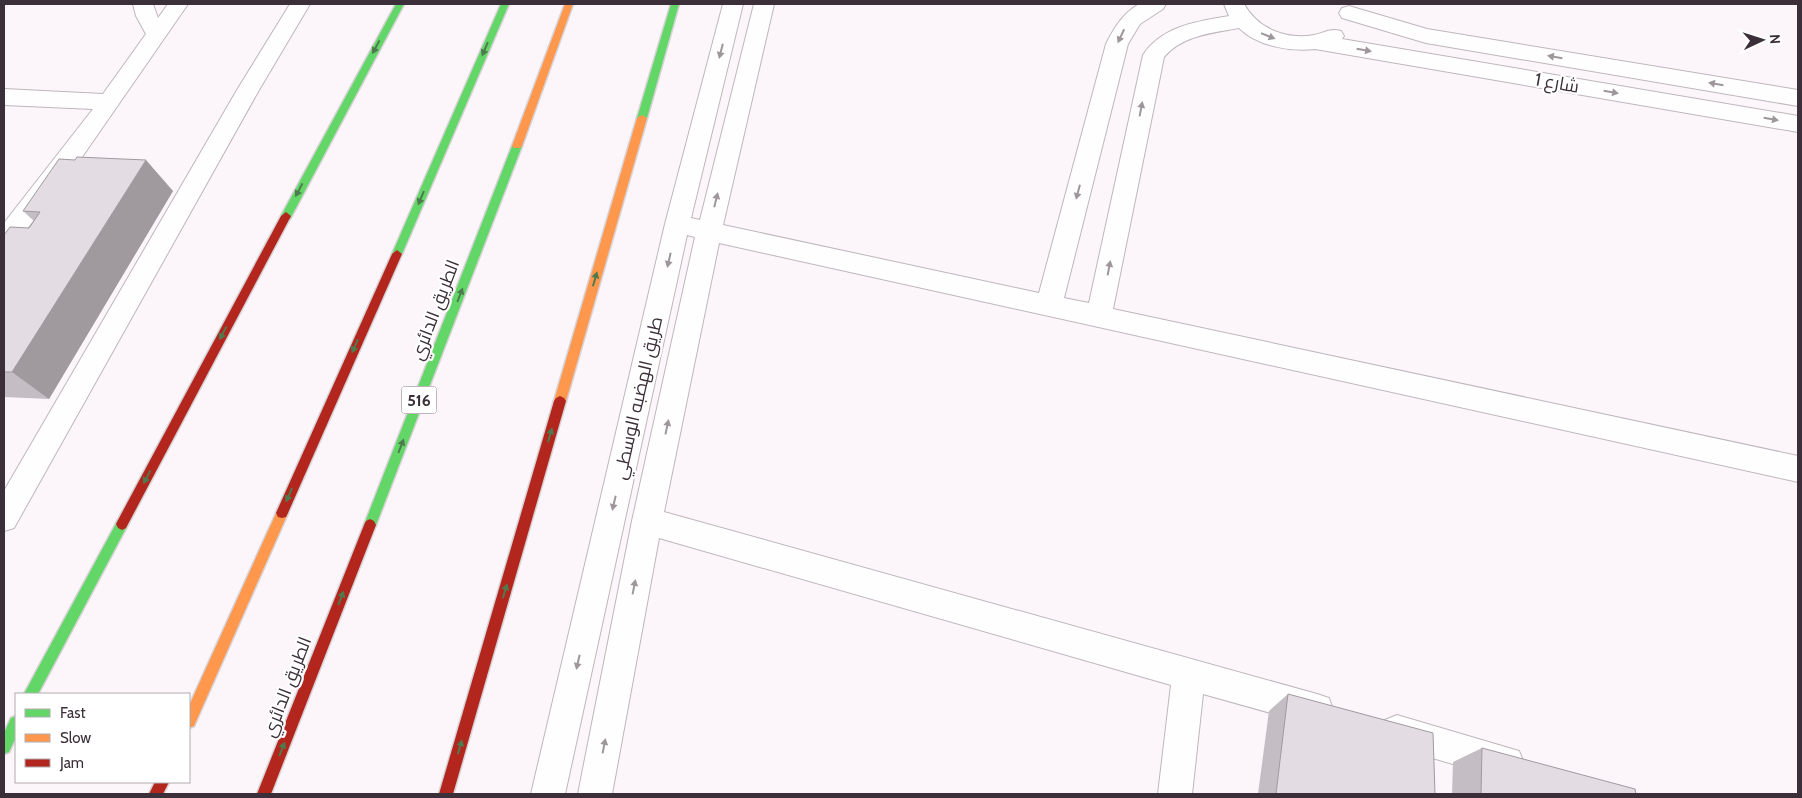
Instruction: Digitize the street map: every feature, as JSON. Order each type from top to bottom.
[{"type":"highway","points":[[33,693],[400,4]]},
{"type":"highway","points":[[190,719],[409,226],[505,4]]},
{"type":"highway","name":"الطريق الدائري","points":[[264,794],[486,229],[569,4]]},
{"type":"highway","points":[[446,794],[675,4]]},
{"type":"highway","points":[[4,746],[15,725]]},
{"type":"street","points":[[143,4],[146,16],[157,34]]},
{"type":"street","points":[[4,240],[15,213],[109,102],[178,4]]},
{"type":"street","points":[[4,518],[238,106],[300,4]]},
{"type":"street","name":"طريق الهضبه الوسطي","points":[[548,794],[677,224],[733,4]]},
{"type":"street","name":"طريق الهضبه الوسطي","points":[[595,794],[647,521],[709,231],[764,4]]},
{"type":"street","points":[[1049,305],[1117,44],[1129,22],[1138,13],[1156,4]]},
{"type":"street","points":[[1099,316],[1154,55],[1164,42],[1181,33],[1238,12],[1252,28],[1276,39],[1289,42],[1316,42],[1341,31],[1347,23],[1348,8]]},
{"type":"street","name":"شارع 1","points":[[1348,8],[1426,36],[1798,98]]},
{"type":"street","name":"شارع 1","points":[[1316,42],[1798,124]]},
{"type":"street","points":[[4,97],[109,102]]},
{"type":"street","points":[[677,224],[1798,469]]},
{"type":"street","points":[[647,521],[1532,770]]},
{"type":"street","points":[[1175,794],[1189,673]]},
{"type":"building","points":[[77,157],[146,160],[12,372],[4,372],[4,235],[10,227],[29,228],[40,212],[23,211],[59,159],[75,160]]},
{"type":"building","points":[[1288,694],[1433,733],[1435,794],[1276,794]]},
{"type":"building","points":[[1482,748],[1635,789],[1636,794],[1481,794]]},
{"type":"traffic: fast","points":[[286,216],[400,4]]},
{"type":"traffic: fast","points":[[397,254],[505,4]]},
{"type":"traffic: fast","points":[[642,118],[675,4]]},
{"type":"traffic: fast","points":[[370,525],[517,146]]},
{"type":"traffic: fast","points":[[32,693],[122,524]]},
{"type":"traffic: fast","points":[[4,747],[15,725]]},
{"type":"traffic: slow","points":[[517,146],[569,4]]},
{"type":"traffic: slow","points":[[560,401],[642,118]]},
{"type":"traffic: slow","points":[[190,719],[282,513]]},
{"type":"traffic: jam","points":[[122,524],[286,216]]},
{"type":"traffic: jam","points":[[282,513],[397,254]]},
{"type":"traffic: jam","points":[[446,794],[560,401]]},
{"type":"traffic: jam","points":[[264,794],[370,525]]},
{"type":"traffic: jam","points":[[156,794],[162,783]]}]
